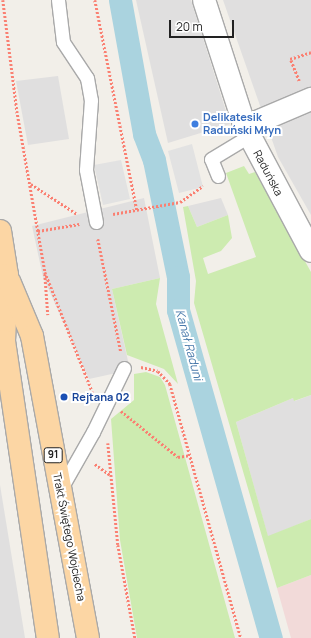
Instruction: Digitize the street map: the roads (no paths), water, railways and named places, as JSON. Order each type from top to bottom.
[{"type":"main road","name":"Trakt Świętego Wojciecha","points":[[0,231],[7,275],[4,341],[48,638]]},
{"type":"main road","name":"Trakt Świętego Wojciecha","points":[[7,275],[32,336],[88,638]]},
{"type":"street","name":"Raduńska","points":[[204,0],[247,132],[311,251]]},
{"type":"street","points":[[247,132],[306,94]]},
{"type":"lane","points":[[58,0],[63,42],[87,78],[91,100],[86,170],[96,222]]},
{"type":"lane","points":[[218,176],[211,159],[247,132]]},
{"type":"lane","points":[[60,490],[102,414],[124,368]]},
{"type":"waterway","name":"Kanał Raduni","points":[[120,0],[144,134],[154,160],[178,277],[178,310],[271,638]]},
{"type":"place","name":"Delikatesik Raduński Młyn","points":[[195,124]]},
{"type":"place","name":"Rejtana 02","points":[[64,397]]}]
